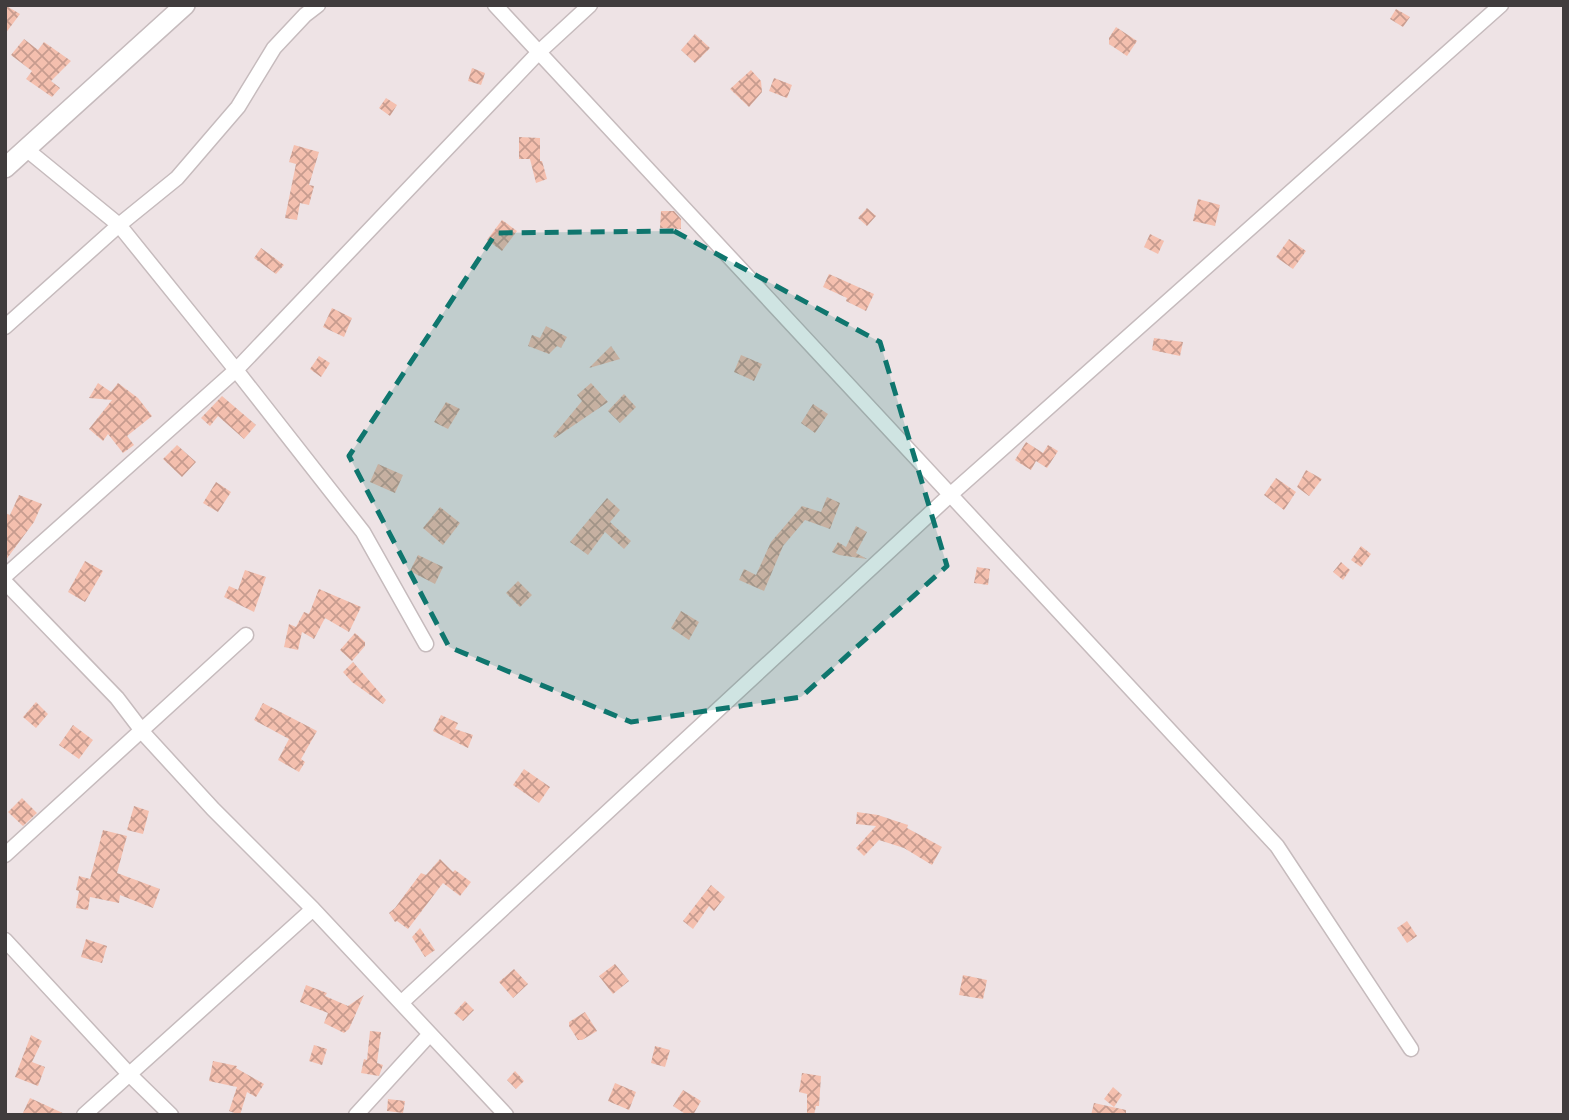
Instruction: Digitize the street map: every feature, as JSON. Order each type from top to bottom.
[{"type":"main road","points":[[5,168],[185,5]]},
{"type":"street","points":[[5,327],[119,225],[177,178],[238,107],[274,48],[318,5]]},
{"type":"street","points":[[495,5],[1276,846],[1411,1049]]},
{"type":"street","points":[[5,576],[236,370],[539,52],[590,5]]},
{"type":"street","points":[[401,1003],[950,495],[1501,5]]},
{"type":"street","points":[[26,149],[119,225],[363,532],[426,644]]},
{"type":"street","points":[[5,582],[117,698],[141,730],[213,809],[313,909],[506,1115]]},
{"type":"street","points":[[5,855],[246,635]]},
{"type":"street","points":[[84,1115],[313,909]]},
{"type":"street","points":[[5,940],[129,1074],[171,1115]]},
{"type":"street","points":[[356,1115],[430,1034]]},
{"type":"highlighted area","points":[[674,231],[880,342],[947,566],[801,697],[631,722],[449,647],[349,456],[496,233]]},
{"type":"building","points":[[5,5],[20,14],[5,34]]},
{"type":"building","points":[[1396,9],[1410,17],[1403,27],[1390,19]]},
{"type":"building","points":[[1116,27],[1137,41],[1127,56],[1109,44],[1109,38]]},
{"type":"building","points":[[695,34],[710,48],[695,63],[681,50]]},
{"type":"building","points":[[24,39],[38,50],[44,42],[71,61],[51,81],[60,88],[52,97],[26,79],[32,71],[11,55]]},
{"type":"building","points":[[472,68],[485,73],[481,85],[468,81]]},
{"type":"building","points":[[751,70],[761,81],[762,92],[749,107],[730,89]]},
{"type":"building","points":[[774,78],[792,85],[787,98],[769,91]]},
{"type":"building","points":[[386,98],[397,105],[390,116],[379,108]]},
{"type":"building","points":[[519,137],[540,138],[540,161],[547,179],[536,183],[530,159],[519,159]]},
{"type":"building","points":[[294,145],[319,152],[309,185],[314,186],[309,205],[300,203],[297,220],[285,218],[296,164],[289,162]]},
{"type":"building","points":[[1198,199],[1220,205],[1215,226],[1193,221]]},
{"type":"building","points":[[867,208],[876,216],[867,226],[858,218]]},
{"type":"building","points":[[661,211],[674,211],[681,219],[681,229],[660,228]]},
{"type":"building","points":[[502,220],[517,231],[502,251],[487,240]]},
{"type":"building","points":[[1150,234],[1164,241],[1158,254],[1144,247]]},
{"type":"building","points":[[1289,239],[1306,251],[1293,269],[1276,257]]},
{"type":"building","points":[[261,248],[284,265],[276,274],[254,258]]},
{"type":"building","points":[[829,274],[874,294],[866,311],[823,287]]},
{"type":"building","points":[[332,308],[352,318],[344,337],[323,327]]},
{"type":"building","points":[[546,326],[567,337],[561,348],[557,346],[549,354],[528,346],[532,335],[540,338]]},
{"type":"building","points":[[1154,338],[1183,342],[1180,356],[1152,350]]},
{"type":"building","points":[[611,346],[620,359],[589,368]]},
{"type":"building","points":[[741,355],[762,364],[754,381],[734,372]]},
{"type":"building","points":[[319,356],[330,363],[321,377],[310,369]]},
{"type":"building","points":[[98,383],[111,392],[118,383],[138,398],[152,416],[127,436],[134,445],[123,453],[108,434],[103,441],[89,429],[112,400],[89,398]]},
{"type":"building","points":[[591,383],[608,402],[555,438],[553,436],[582,401],[577,395]]},
{"type":"building","points":[[624,394],[636,407],[620,423],[608,411]]},
{"type":"building","points":[[222,396],[256,425],[244,439],[218,416],[210,426],[201,418]]},
{"type":"building","points":[[446,402],[460,409],[448,429],[434,422]]},
{"type":"building","points":[[813,404],[828,414],[815,433],[801,423]]},
{"type":"building","points":[[1026,442],[1043,453],[1048,445],[1058,451],[1047,468],[1036,461],[1031,470],[1015,460]]},
{"type":"building","points":[[177,445],[196,462],[182,477],[163,459]]},
{"type":"building","points":[[378,464],[403,475],[395,493],[370,482]]},
{"type":"building","points":[[1306,470],[1322,479],[1309,496],[1297,487]]},
{"type":"building","points":[[1276,478],[1296,492],[1284,510],[1264,495]]},
{"type":"building","points":[[216,482],[231,492],[218,512],[203,503]]},
{"type":"building","points":[[19,495],[42,504],[34,522],[5,561],[5,513],[10,515]]},
{"type":"building","points":[[827,497],[840,503],[830,529],[805,520],[783,546],[764,591],[739,580],[744,569],[756,575],[771,542],[802,506],[821,512]]},
{"type":"building","points":[[607,498],[620,510],[610,522],[631,541],[624,549],[605,532],[588,555],[570,542]]},
{"type":"building","points":[[440,507],[460,523],[443,545],[423,528]]},
{"type":"building","points":[[856,526],[867,532],[856,553],[867,559],[832,552],[838,542],[846,547]]},
{"type":"building","points":[[1361,546],[1371,554],[1361,567],[1351,560]]},
{"type":"building","points":[[418,555],[443,567],[435,584],[410,571]]},
{"type":"building","points":[[85,561],[103,571],[85,602],[68,592]]},
{"type":"building","points":[[1341,562],[1350,570],[1343,580],[1333,572]]},
{"type":"building","points":[[977,567],[990,569],[988,585],[974,583]]},
{"type":"building","points":[[245,570],[266,577],[254,612],[224,597],[229,586],[238,590]]},
{"type":"building","points":[[518,581],[532,595],[520,607],[506,593]]},
{"type":"building","points":[[319,589],[361,607],[349,632],[325,618],[314,639],[302,632],[298,650],[284,647],[289,624],[296,627],[304,612],[309,614]]},
{"type":"building","points":[[681,611],[699,622],[689,640],[671,628]]},
{"type":"building","points":[[355,633],[365,642],[365,646],[352,661],[340,650]]},
{"type":"building","points":[[353,662],[386,700],[383,704],[352,682],[343,672]]},
{"type":"building","points":[[36,702],[48,714],[36,728],[23,717]]},
{"type":"building","points":[[263,703],[317,731],[301,759],[305,762],[299,772],[278,760],[289,739],[254,720]]},
{"type":"building","points":[[441,715],[458,723],[455,729],[473,735],[468,748],[433,731]]},
{"type":"building","points":[[73,725],[93,740],[79,759],[59,745]]},
{"type":"building","points":[[524,769],[550,787],[539,803],[513,785]]},
{"type":"building","points":[[22,798],[37,813],[23,826],[8,812]]},
{"type":"building","points":[[134,806],[149,811],[143,834],[127,830]]},
{"type":"building","points":[[857,812],[878,815],[908,825],[907,828],[942,847],[932,865],[904,848],[879,840],[864,856],[856,848],[876,826],[856,824]]},
{"type":"building","points":[[103,830],[127,836],[117,873],[160,889],[153,908],[120,895],[119,903],[90,897],[88,910],[76,908],[79,876],[90,879]]},
{"type":"building","points":[[440,859],[453,872],[455,870],[471,882],[460,896],[443,883],[408,929],[395,922],[389,913],[421,873],[426,875]]},
{"type":"building","points":[[711,885],[725,897],[714,911],[709,906],[693,929],[683,921]]},
{"type":"building","points":[[1407,921],[1417,936],[1407,943],[1397,928]]},
{"type":"building","points":[[420,928],[435,950],[425,957],[412,937]]},
{"type":"building","points":[[86,939],[107,946],[102,963],[81,957]]},
{"type":"building","points":[[615,964],[629,981],[613,994],[599,976]]},
{"type":"building","points":[[514,969],[528,984],[513,998],[499,982]]},
{"type":"building","points":[[963,975],[987,980],[983,999],[959,995]]},
{"type":"building","points":[[306,985],[327,993],[325,996],[348,1006],[364,995],[349,1029],[344,1033],[324,1023],[328,1013],[300,1002]]},
{"type":"building","points":[[465,1001],[474,1010],[463,1021],[454,1013]]},
{"type":"building","points":[[585,1012],[597,1031],[578,1040],[569,1022]]},
{"type":"building","points":[[370,1031],[381,1032],[377,1063],[383,1065],[379,1076],[361,1073],[364,1059],[367,1060]]},
{"type":"building","points":[[31,1035],[42,1041],[32,1062],[45,1067],[38,1086],[15,1077]]},
{"type":"building","points":[[314,1045],[327,1049],[322,1065],[309,1061]]},
{"type":"building","points":[[655,1046],[670,1050],[665,1067],[651,1063]]},
{"type":"building","points":[[213,1061],[237,1066],[236,1068],[264,1084],[256,1097],[247,1092],[240,1115],[229,1111],[237,1087],[209,1081]]},
{"type":"building","points":[[515,1071],[524,1081],[516,1089],[507,1080]]},
{"type":"building","points":[[802,1073],[821,1076],[819,1106],[816,1106],[814,1115],[807,1115],[807,1094],[799,1092]]},
{"type":"building","points":[[615,1083],[636,1092],[629,1110],[608,1101]]},
{"type":"building","points":[[1113,1087],[1122,1095],[1114,1107],[1104,1099]]},
{"type":"building","points":[[683,1090],[701,1101],[693,1115],[687,1115],[673,1106]]},
{"type":"building","points":[[30,1098],[67,1115],[22,1115]]},
{"type":"building","points":[[388,1099],[405,1101],[403,1113],[387,1111]]},
{"type":"building","points":[[1094,1103],[1126,1110],[1126,1115],[1091,1115]]}]
